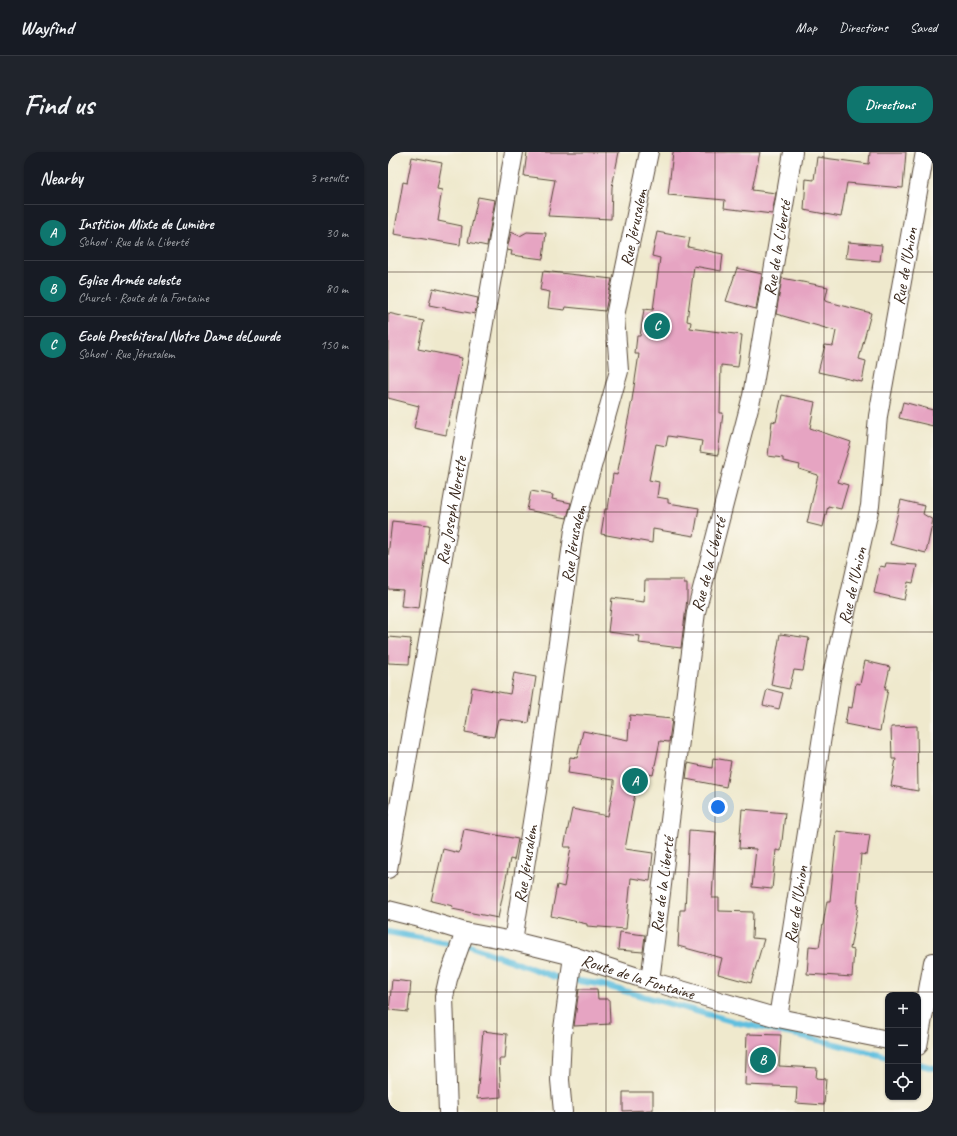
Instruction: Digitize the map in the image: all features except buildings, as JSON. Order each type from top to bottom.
[{"type":"street","name":"Rue Joseph Nerette","points":[[388,869],[514,152]]},
{"type":"street","name":"Rue Jérusalem","points":[[513,941],[537,791],[574,530],[619,371],[616,316],[649,152]]},
{"type":"street","name":"Rue de la Liberté","points":[[650,981],[696,612],[752,396],[793,152]]},
{"type":"street","name":"Rue de l'Union","points":[[778,1018],[831,679],[870,506],[878,416],[925,152]]},
{"type":"street","name":"Route de la Fontaine","points":[[388,910],[465,932],[513,941],[573,956],[650,981],[778,1018],[885,1039]]},
{"type":"street","points":[[448,1112],[444,997],[448,979],[465,932]]},
{"type":"street","points":[[564,1112],[560,1080],[562,1036],[573,956]]},
{"type":"street","points":[[921,1029],[933,962]]},
{"type":"street","points":[[921,1047],[933,1049]]},
{"type":"waterway","points":[[388,932],[448,943]]},
{"type":"waterway","points":[[470,946],[558,978],[599,984],[739,1023],[802,1036],[885,1056]]},
{"type":"waterway","points":[[921,1065],[933,1068]]},
{"type":"place","name":"Ecole Presbiteral Notre Dame deLourde","points":[[657,326]]},
{"type":"place","name":"Instition Mixte de Lumière","points":[[635,781]]},
{"type":"place","name":"Eglise Armée celeste","points":[[763,1060]]}]
